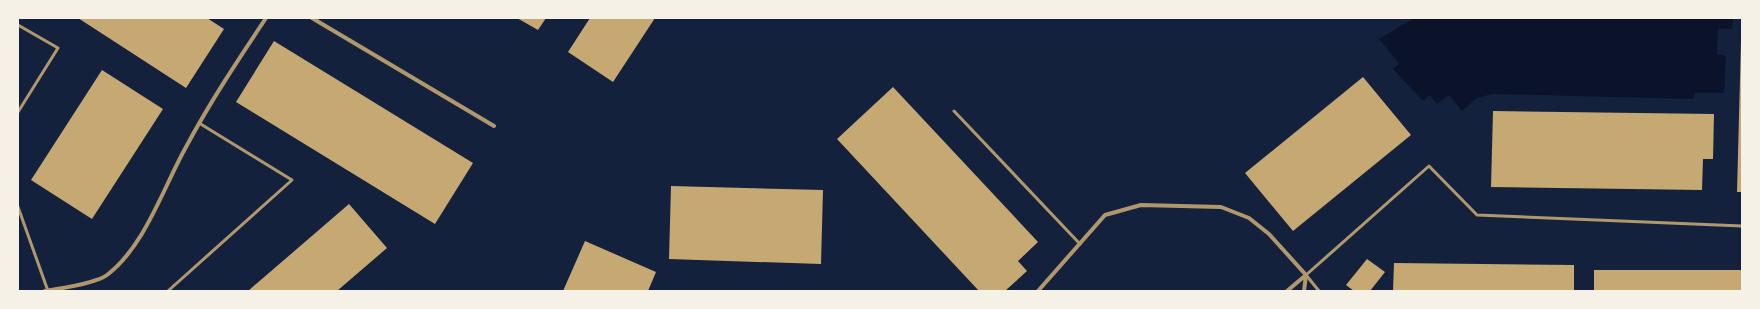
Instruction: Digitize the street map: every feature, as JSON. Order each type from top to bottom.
[{"type":"street","points":[[46,291],[84,284],[105,277],[119,265],[148,222],[199,123],[217,92],[266,18]]},
{"type":"street","points":[[312,18],[494,126]]},
{"type":"street","points":[[1038,291],[1106,215],[1141,204],[1221,207],[1249,218],[1269,234],[1306,275],[1304,291]]},
{"type":"street","points":[[1287,291],[1306,275]]},
{"type":"lane","points":[[18,25],[58,48],[18,112]]},
{"type":"lane","points":[[954,111],[1080,244]]},
{"type":"lane","points":[[168,291],[292,180],[199,123]]},
{"type":"lane","points":[[1319,291],[1306,275],[1429,166],[1477,215],[1742,226]]},
{"type":"lane","points":[[18,207],[46,291]]},
{"type":"water","points":[[1414,18],[1733,18],[1732,29],[1718,29],[1717,54],[1726,56],[1724,93],[1695,93],[1693,99],[1492,94],[1477,98],[1462,111],[1449,95],[1437,104],[1430,95],[1423,101],[1393,69],[1399,63],[1379,39]]},
{"type":"building","points":[[78,18],[207,18],[224,29],[186,88]]},
{"type":"building","points":[[517,18],[546,18],[538,30]]},
{"type":"building","points":[[590,18],[655,18],[613,82],[568,52]]},
{"type":"building","points":[[274,41],[473,163],[435,224],[236,102]]},
{"type":"building","points":[[1741,41],[1742,192],[1737,192]]},
{"type":"building","points":[[102,70],[163,109],[92,219],[31,180]]},
{"type":"building","points":[[1363,77],[1411,135],[1293,231],[1245,173]]},
{"type":"building","points":[[893,87],[1038,242],[1018,261],[1027,271],[1005,291],[979,291],[837,139]]},
{"type":"building","points":[[1493,111],[1714,114],[1713,159],[1703,159],[1702,190],[1491,187]]},
{"type":"building","points":[[671,186],[823,190],[821,264],[669,259]]},
{"type":"building","points":[[349,204],[387,248],[337,291],[248,291]]},
{"type":"building","points":[[585,241],[656,272],[648,291],[563,291]]},
{"type":"building","points":[[1367,259],[1385,272],[1370,291],[1354,291],[1346,285]]},
{"type":"building","points":[[1394,263],[1574,265],[1574,291],[1393,291]]},
{"type":"building","points":[[1594,270],[1742,270],[1742,291],[1594,291]]}]
